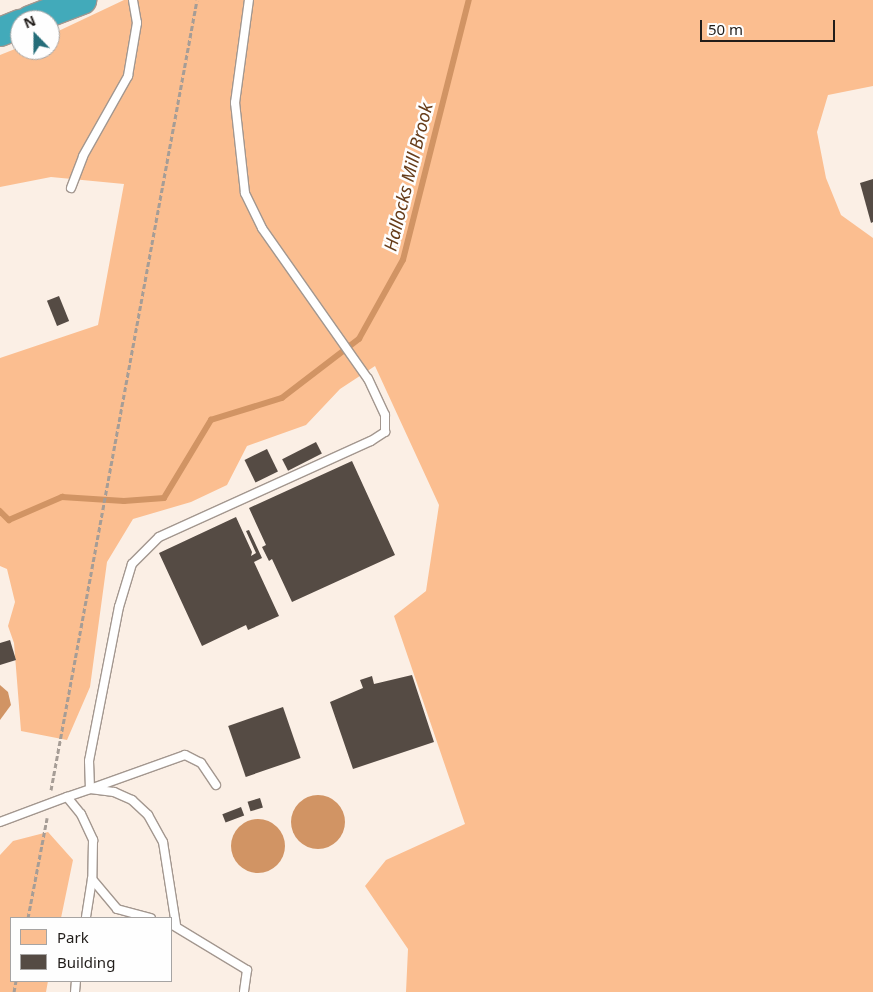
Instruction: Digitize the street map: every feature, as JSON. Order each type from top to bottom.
[{"type":"highway","points":[[56,10],[82,0]]},
{"type":"lane","points":[[71,188],[83,156],[128,76],[137,23],[132,0]]},
{"type":"lane","points":[[90,789],[89,761],[120,599],[132,564],[159,536],[371,441],[384,432],[385,415],[368,378],[262,228],[245,193],[235,103],[249,0]]},
{"type":"lane","points":[[0,822],[185,754],[201,763],[216,786]]},
{"type":"lane","points":[[90,789],[114,792],[132,800],[148,815],[163,842],[174,925],[247,970],[244,992]]},
{"type":"lane","points":[[67,797],[81,814],[93,840],[92,879],[86,917]]},
{"type":"lane","points":[[92,879],[117,909],[147,917]]},
{"type":"path","points":[[28,917],[100,508],[197,0]]},
{"type":"green space","points":[[124,0],[873,0],[873,86],[828,95],[817,132],[826,178],[841,215],[873,238],[873,992],[406,992],[408,949],[365,886],[386,860],[465,824],[394,616],[426,591],[439,505],[375,366],[340,389],[306,425],[247,446],[227,485],[191,502],[133,519],[107,562],[90,687],[67,740],[21,731],[14,643],[8,626],[15,602],[7,569],[0,566],[0,358],[98,325],[124,184],[51,177],[0,187],[0,55],[10,51],[10,60],[60,60],[60,30]]},
{"type":"green space","points":[[48,832],[73,860],[61,917],[10,917],[10,982],[48,982],[46,992],[0,992],[0,855],[13,841]]},
{"type":"shaded area","points":[[0,685],[8,692],[11,705],[0,720]]},
{"type":"shaded area","points":[[318,795],[337,803],[345,822],[337,841],[318,849],[299,841],[291,822],[299,803]]},
{"type":"shaded area","points":[[253,819],[263,819],[273,823],[281,831],[285,846],[281,861],[273,869],[263,873],[253,873],[243,869],[235,861],[231,851],[231,841],[235,831],[243,823]]},
{"type":"building","points":[[873,179],[873,222],[871,223],[860,183]]},
{"type":"building","points":[[59,296],[69,321],[57,326],[47,301]]},
{"type":"building","points":[[316,442],[322,454],[288,471],[282,459]]},
{"type":"building","points":[[267,449],[278,471],[255,482],[245,460]]},
{"type":"building","points":[[352,461],[395,555],[292,602],[272,559],[269,561],[262,547],[266,545],[249,508]]},
{"type":"building","points":[[236,517],[252,552],[251,556],[256,553],[246,531],[249,530],[262,558],[254,562],[279,616],[248,630],[246,625],[202,646],[159,553]]},
{"type":"building","points":[[10,640],[16,660],[0,665],[0,643]]},
{"type":"building","points":[[412,675],[434,742],[353,769],[330,702],[363,688],[360,680],[372,676],[374,684]]},
{"type":"building","points":[[283,707],[301,758],[246,777],[228,726]]},
{"type":"building","points":[[260,798],[263,808],[250,811],[248,802]]},
{"type":"building","points":[[241,807],[244,815],[226,823],[222,814]]},
{"type":"waterway","name":"Hallocks Mill Brook","points":[[0,511],[9,520],[62,497],[124,501],[164,498],[211,420],[282,398],[359,339],[403,260],[469,0]]}]
